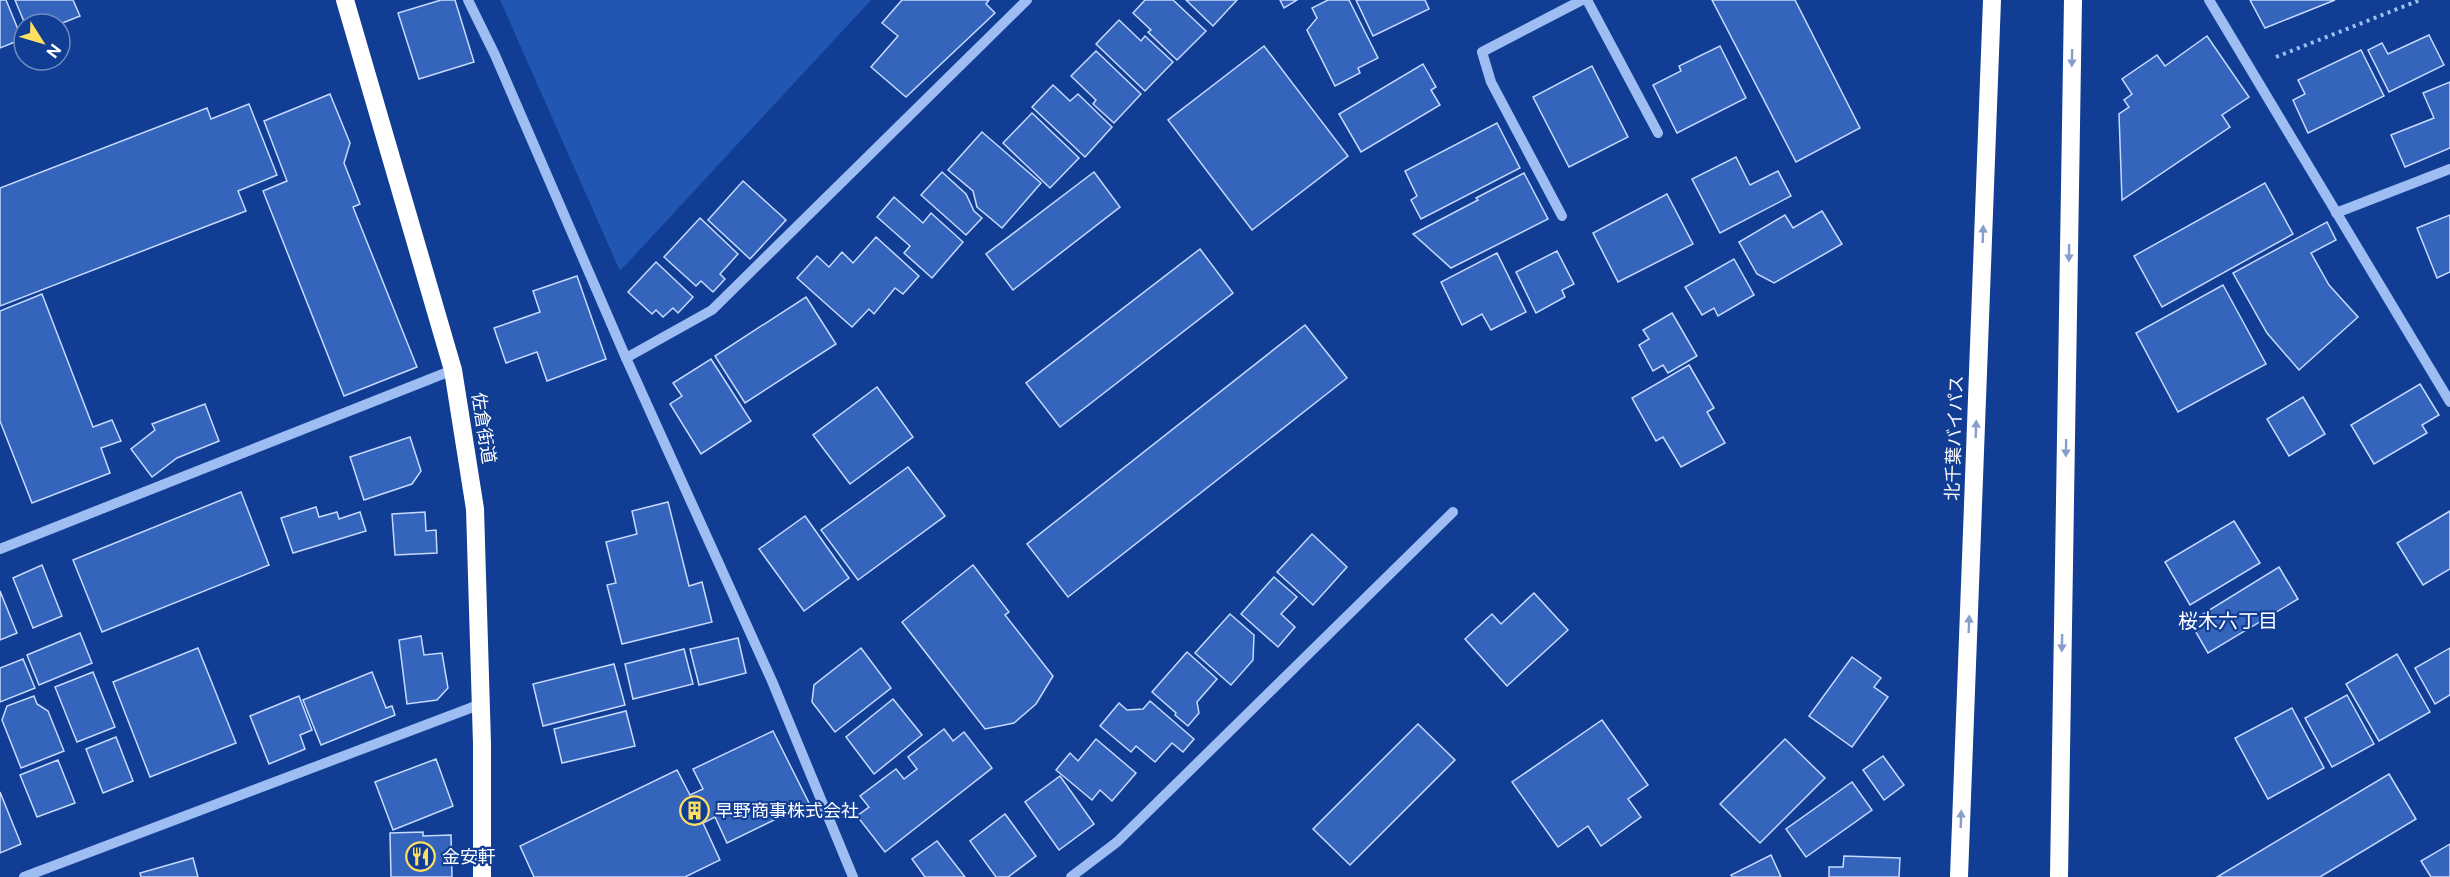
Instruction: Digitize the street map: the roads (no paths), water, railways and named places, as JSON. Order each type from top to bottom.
[{"type":"highway","name":"佐倉街道","points":[[345,0],[453,370],[475,509],[481,704],[482,877]]},
{"type":"highway","name":"北千葉バイパス","points":[[1959,877],[1992,0]]},
{"type":"highway","points":[[2059,877],[2073,0]]},
{"type":"street","points":[[468,0],[495,55],[626,358],[772,681],[853,877]]},
{"type":"street","points":[[626,358],[712,310],[1027,0]]},
{"type":"street","points":[[1562,216],[1491,82],[1482,52],[1582,0]]},
{"type":"street","points":[[1587,0],[1658,133]]},
{"type":"street","points":[[2209,0],[2450,402]]},
{"type":"street","points":[[2336,213],[2450,169]]},
{"type":"street","points":[[0,549],[453,370]]},
{"type":"street","points":[[1071,877],[1117,842],[1453,512]]},
{"type":"street","points":[[24,877],[481,704]]},
{"type":"place","name":"早野商事株式会社","points":[[694,810]]},
{"type":"place","name":"金安軒","points":[[421,856]]},
{"type":"district","name":"桜木六丁目","points":[[2228,621]]}]
